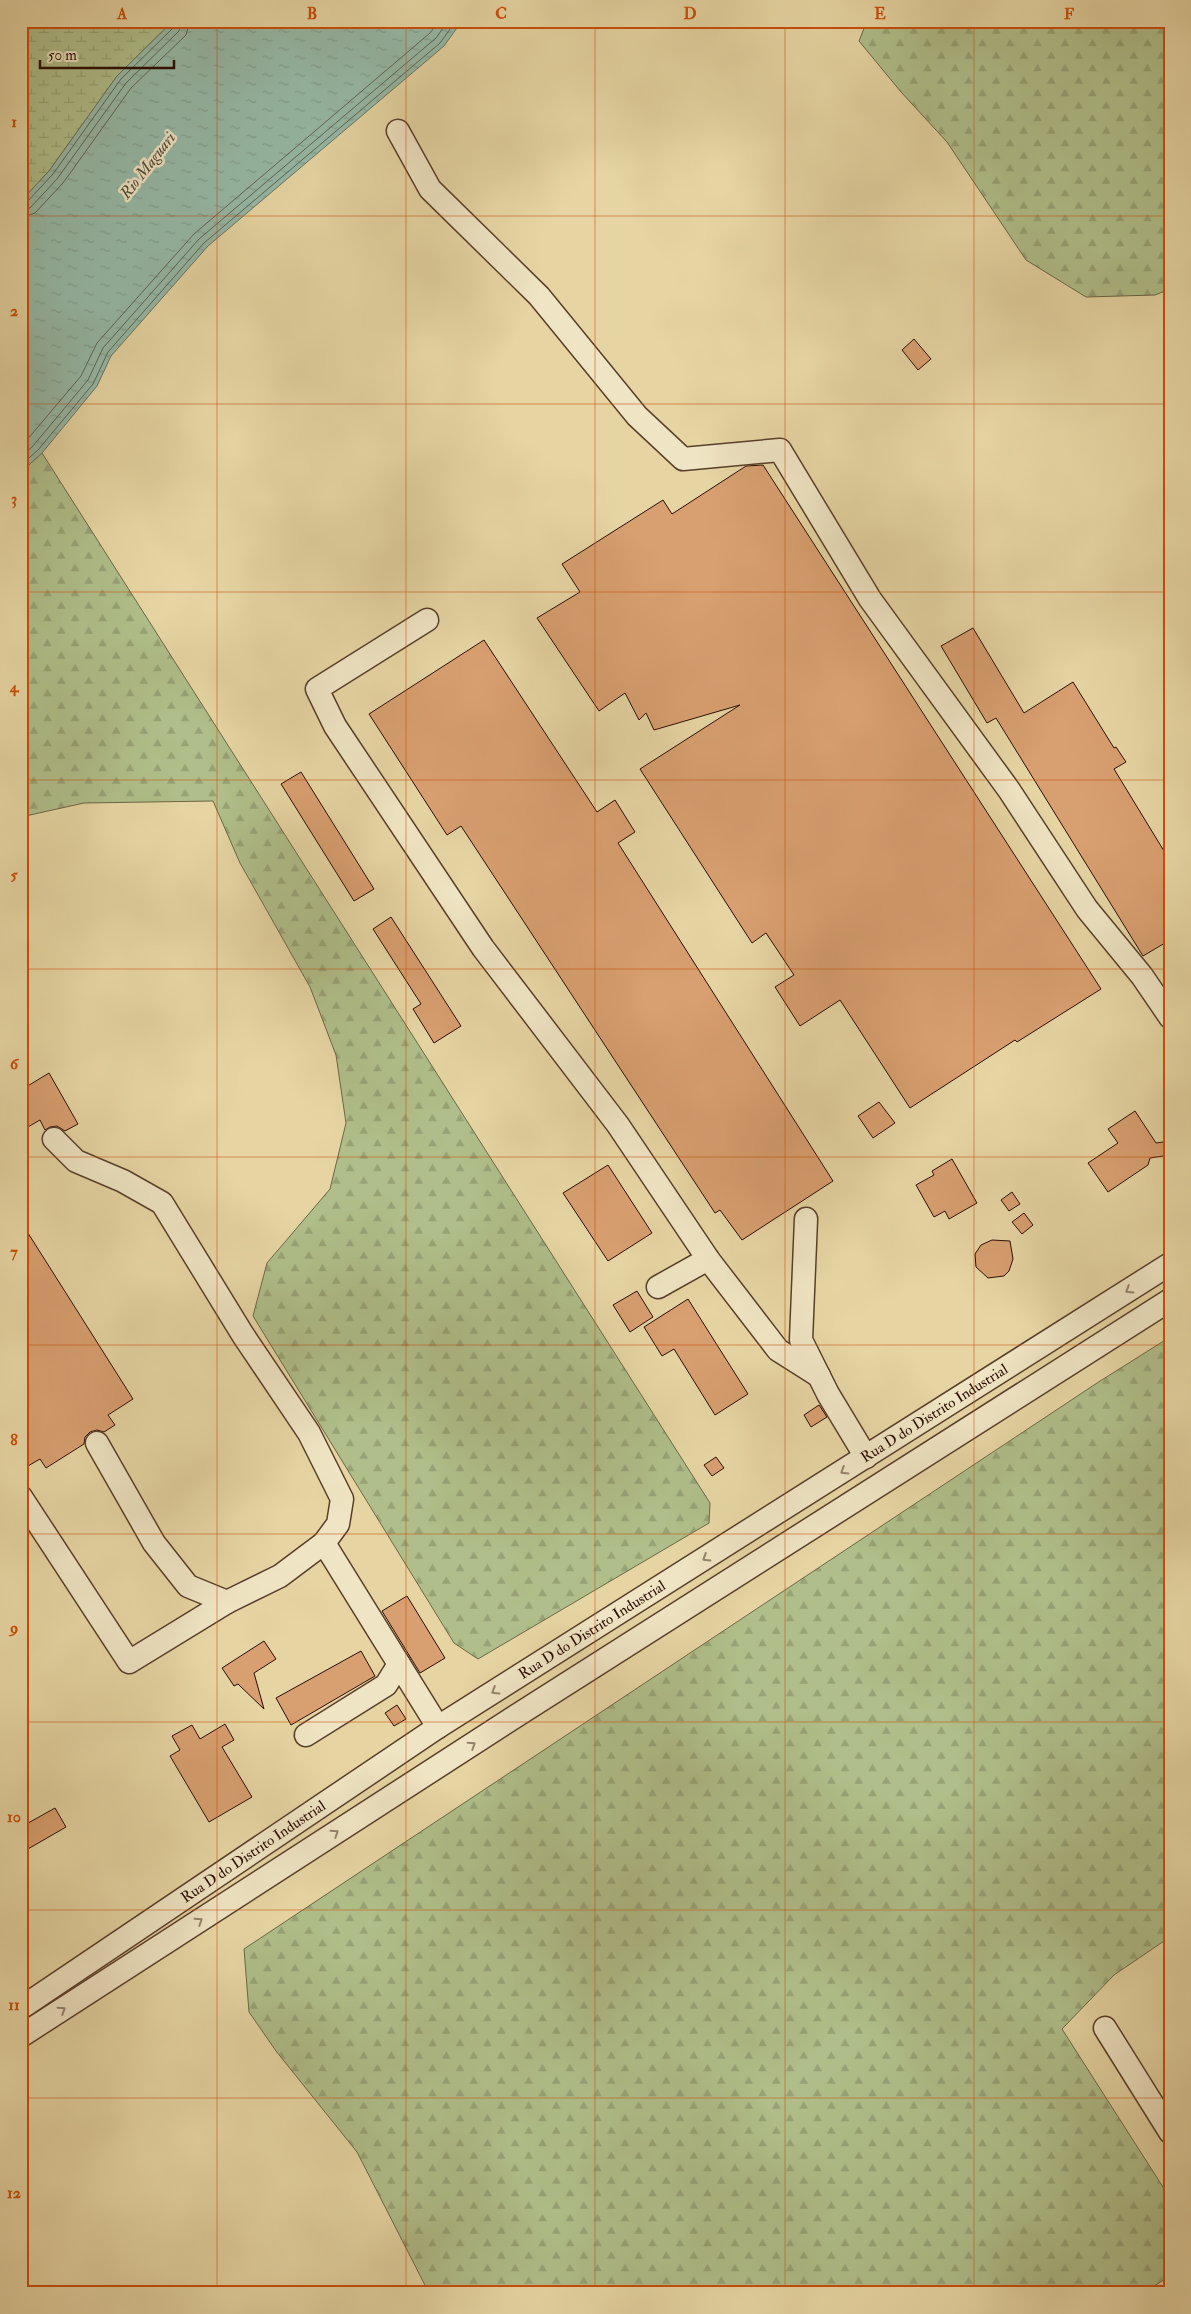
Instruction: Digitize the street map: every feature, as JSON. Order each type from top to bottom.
[{"type":"street","points":[[398,131],[430,189],[539,296],[637,416],[682,458],[780,450],[870,599],[1009,790],[1087,909],[1142,976],[1170,1017]]},
{"type":"street","points":[[427,620],[317,688],[335,726],[483,948],[618,1125],[708,1259],[778,1350],[819,1376]]},
{"type":"street","points":[[21,1497],[129,1662],[227,1602],[280,1576],[324,1543],[338,1524],[342,1498],[309,1433],[243,1336],[162,1203],[123,1181],[76,1161],[54,1139]]},
{"type":"street","points":[[806,1218],[801,1340],[819,1376],[866,1457]]},
{"type":"street","points":[[658,1287],[708,1259]]},
{"type":"street","name":"Rua D do Distrito Industrial","points":[[21,2008],[438,1727],[1170,1264]]},
{"type":"street","name":"Rua D do Distrito Industrial","points":[[21,2036],[532,1706],[1170,1300]]},
{"type":"street","points":[[96,1443],[154,1543],[188,1586],[227,1602]]},
{"type":"street","points":[[324,1543],[438,1727]]},
{"type":"street","points":[[306,1735],[386,1685],[400,1664]]},
{"type":"street","points":[[1106,2028],[1170,2132]]},
{"type":"green space","points":[[21,21],[173,21],[117,76],[49,171],[21,201]]},
{"type":"green space","points":[[867,21],[1170,21],[1170,289],[1155,295],[1086,297],[1026,260],[947,142],[901,92],[859,41]]},
{"type":"green space","points":[[42,453],[710,1503],[709,1523],[478,1659],[454,1643],[253,1316],[267,1263],[330,1189],[346,1123],[336,1055],[310,987],[240,863],[213,801],[84,803],[21,817],[21,472]]},
{"type":"green space","points":[[1170,1337],[1170,1937],[1114,1975],[1062,2029],[1170,2198],[1170,2276],[1143,2293],[429,2293],[357,2152],[276,2051],[249,2012],[244,1949],[1097,1383]]},
{"type":"water","name":"Rio Maguari","points":[[173,21],[462,21],[444,46],[208,246],[111,356],[97,386],[42,453],[21,472],[21,201],[49,171],[117,76]]},
{"type":"building","points":[[914,339],[931,359],[918,370],[902,350]]},
{"type":"building","points":[[763,465],[1101,989],[1017,1042],[1015,1040],[910,1108],[840,1000],[800,1026],[775,987],[794,975],[766,933],[752,943],[640,769],[740,705],[654,730],[646,713],[639,720],[625,693],[599,711],[537,618],[580,592],[562,564],[663,500],[672,514],[746,466]]},
{"type":"building","points":[[973,628],[1024,713],[1073,682],[1114,748],[1116,747],[1126,762],[1114,769],[1164,851],[1170,847],[1170,940],[1143,956],[996,718],[987,723],[941,646]]},
{"type":"building","points":[[484,640],[597,812],[615,800],[635,832],[618,843],[833,1181],[742,1240],[720,1210],[715,1213],[461,826],[447,835],[369,714]]},
{"type":"building","points":[[301,772],[374,889],[354,901],[281,784]]},
{"type":"building","points":[[391,917],[461,1026],[434,1043],[413,1009],[421,1004],[373,929]]},
{"type":"building","points":[[49,1073],[78,1124],[65,1131],[57,1126],[45,1130],[40,1120],[21,1131],[21,1090]]},
{"type":"building","points":[[879,1102],[895,1123],[873,1138],[858,1116]]},
{"type":"building","points":[[1135,1111],[1156,1143],[1170,1141],[1170,1155],[1150,1158],[1148,1165],[1108,1192],[1088,1163],[1118,1143],[1108,1129]]},
{"type":"building","points":[[952,1159],[977,1203],[949,1219],[945,1211],[934,1217],[916,1185],[934,1175],[932,1171]]},
{"type":"building","points":[[608,1165],[652,1233],[608,1261],[563,1193]]},
{"type":"building","points":[[1012,1192],[1020,1204],[1009,1211],[1001,1200]]},
{"type":"building","points":[[1024,1213],[1033,1225],[1022,1234],[1012,1222]]},
{"type":"building","points":[[21,1222],[133,1399],[108,1415],[115,1425],[104,1432],[97,1430],[90,1432],[85,1437],[84,1444],[46,1468],[40,1459],[21,1470]]},
{"type":"building","points":[[992,1240],[1010,1241],[1013,1259],[1009,1271],[1004,1276],[988,1278],[976,1267],[975,1254],[981,1245]]},
{"type":"building","points":[[637,1291],[653,1317],[630,1332],[613,1305]]},
{"type":"building","points":[[688,1299],[748,1394],[715,1415],[674,1349],[662,1356],[644,1327]]},
{"type":"building","points":[[819,1405],[827,1417],[811,1427],[804,1415]]},
{"type":"building","points":[[716,1457],[724,1468],[712,1476],[704,1465]]},
{"type":"building","points":[[407,1596],[445,1658],[420,1673],[382,1611]]},
{"type":"building","points":[[264,1641],[276,1659],[254,1673],[264,1709],[238,1684],[234,1686],[222,1668]]},
{"type":"building","points":[[361,1651],[375,1676],[291,1725],[276,1698]]},
{"type":"building","points":[[397,1705],[406,1719],[394,1726],[385,1713]]},
{"type":"building","points":[[225,1724],[234,1740],[222,1747],[252,1797],[209,1822],[170,1756],[180,1750],[172,1736],[192,1725],[200,1739]]},
{"type":"building","points":[[55,1808],[66,1827],[21,1853],[21,1827]]}]
